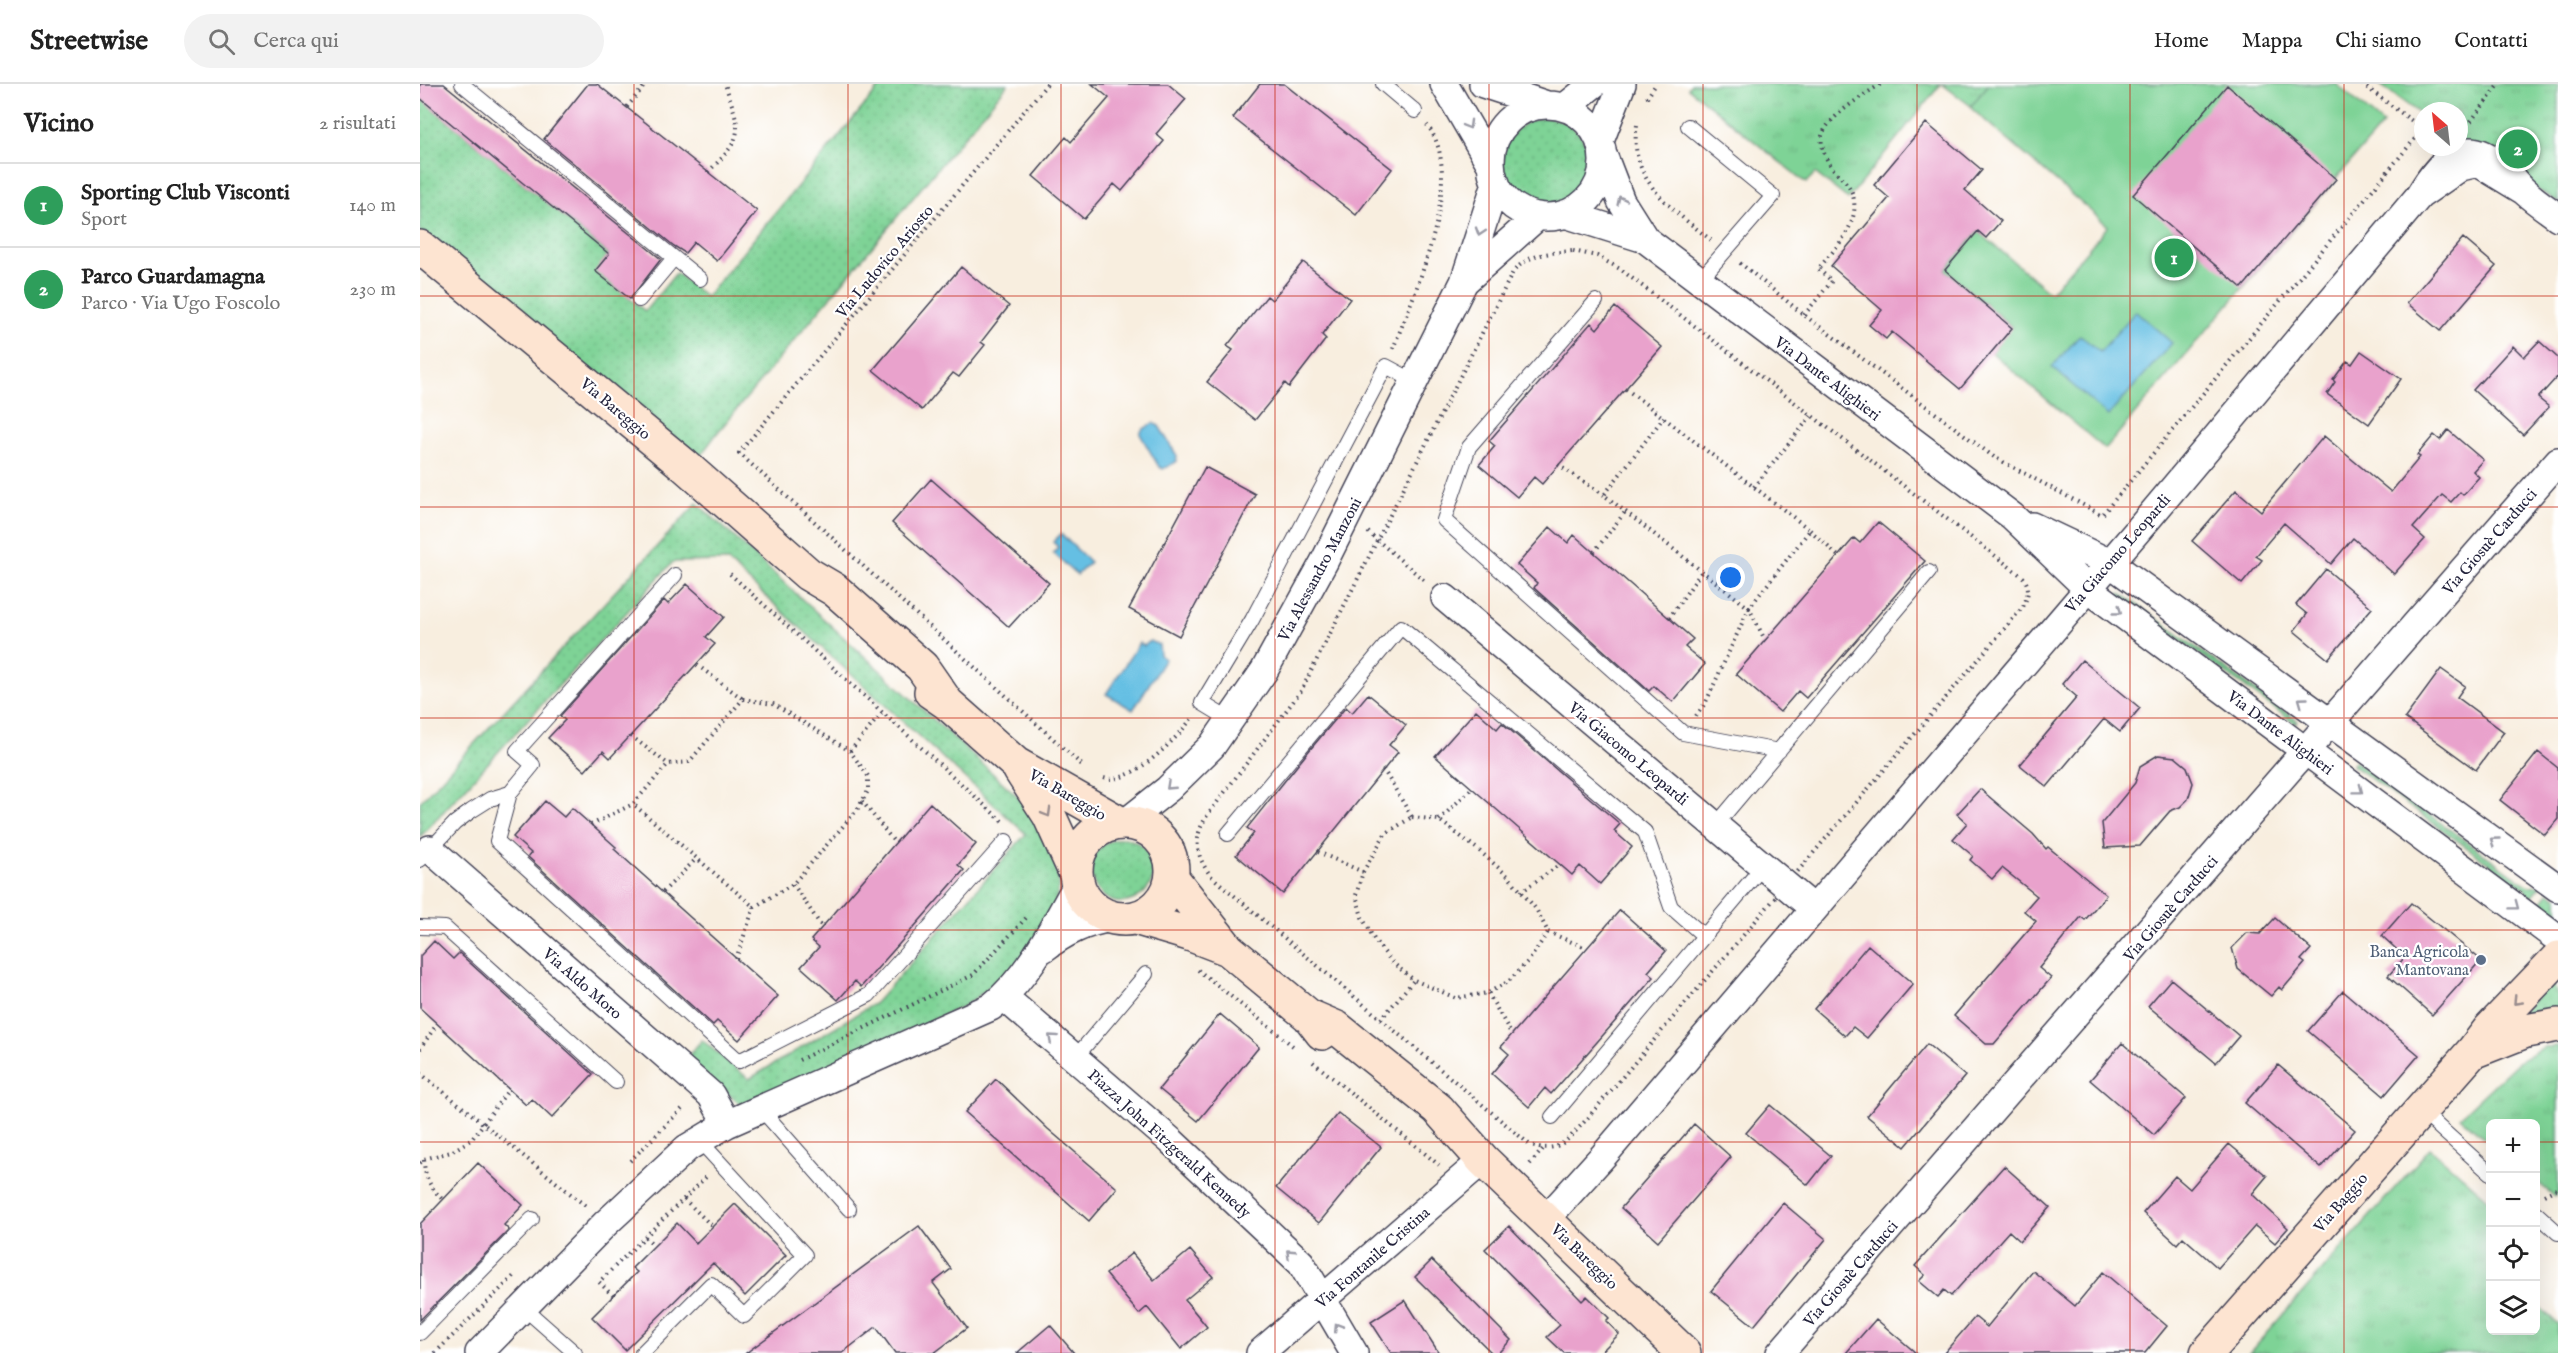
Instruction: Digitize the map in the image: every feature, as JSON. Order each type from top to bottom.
[{"type":"street","points":[[1444,84],[1513,205],[1538,216],[1552,217],[1565,214],[1586,201],[1600,181],[1602,149],[1622,84]]},
{"type":"street","points":[[1484,84],[1556,106],[1586,120],[1602,149]]},
{"type":"street","points":[[1494,174],[1493,147],[1500,130],[1506,123],[1529,108],[1556,106],[1594,84]]},
{"type":"street","name":"Via Dante Alighieri","points":[[1602,149],[1621,201],[1645,239],[2012,516],[2087,588],[2558,939]]},
{"type":"street","points":[[2468,150],[2482,153],[2502,167],[2524,191],[2558,217]]},
{"type":"street","name":"Via Giacomo Leopardi","points":[[1547,1218],[1604,1155],[2110,563],[2419,196],[2449,156]]},
{"type":"street","name":"Via Giacomo Leopardi","points":[[2419,196],[2461,167],[2478,163],[2524,191]]},
{"type":"street","name":"Via Alessandro Manzoni","points":[[1123,823],[1168,789],[1212,746],[1264,671],[1348,515],[1464,282],[1494,174]]},
{"type":"street","name":"Via Dante Alighieri","points":[[1565,214],[1645,239]]},
{"type":"street","name":"Via Alessandro Manzoni","points":[[1464,282],[1538,216]]},
{"type":"street","name":"Via Bareggio","points":[[420,247],[684,465],[808,574],[827,601],[914,680],[947,703],[1016,764],[1123,823]]},
{"type":"street","name":"Via Giosuè Carducci","points":[[1780,1353],[2558,461]]},
{"type":"street","name":"Via Dante Alighieri","points":[[2012,516],[2110,563],[2558,888]]},
{"type":"street","name":"Via Giacomo Leopardi","points":[[1445,598],[1813,908]]},
{"type":"street","name":"Via Bareggio","points":[[1016,764],[1049,815],[1090,906],[1123,918],[1189,934],[1228,949]]},
{"type":"street","name":"Via Bareggio","points":[[1076,878],[1082,847],[1100,829],[1123,823],[1139,825],[1151,831],[1168,851],[1172,864],[1172,878],[1228,949],[1309,1016],[1337,1028],[1438,1109],[1484,1160],[1547,1218],[1684,1353]]},
{"type":"street","name":"Via Aldo Moro","points":[[425,854],[711,1095],[727,1124]]},
{"type":"street","points":[[479,1353],[606,1224],[693,1144],[727,1124],[991,1007],[1010,990],[1038,953],[1076,878]]},
{"type":"street","points":[[1038,953],[1063,933],[1086,923],[1144,915],[1160,904],[1170,887],[1172,878]]},
{"type":"street","name":"Via Baggio","points":[[2207,1353],[2473,1052],[2489,1030],[2558,958]]},
{"type":"street","name":"Piazza John Fitzgerald Kennedy","points":[[1010,990],[1076,1058],[1171,1141],[1301,1263],[1354,1353]]},
{"type":"street","name":"Via Baggio","points":[[2473,1052],[2526,1031],[2558,1025]]},
{"type":"street","name":"Via Fontanile Cristina","points":[[1260,1353],[1322,1302],[1484,1160]]},
{"type":"lane","points":[[462,84],[700,279]]},
{"type":"lane","points":[[1383,84],[1415,111]]},
{"type":"lane","points":[[1688,126],[1773,196],[1699,281]]},
{"type":"lane","points":[[639,300],[674,258]]},
{"type":"lane","points":[[1596,301],[1469,447],[1444,520],[1683,733],[1779,751]]},
{"type":"lane","points":[[1230,720],[1202,703],[1252,620],[1386,366],[1414,381]]},
{"type":"lane","points":[[1715,826],[1929,572]]},
{"type":"lane","points":[[675,575],[517,751],[533,765],[510,793],[496,841],[739,1061],[869,994],[1008,834]]},
{"type":"lane","points":[[1228,834],[1401,627],[1645,832],[1671,907],[1704,936]]},
{"type":"lane","points":[[425,854],[455,822],[490,799],[510,793]]},
{"type":"lane","points":[[1552,1117],[1763,866]]},
{"type":"lane","points":[[420,927],[446,928],[616,1082]]},
{"type":"lane","points":[[1076,1058],[1146,974]]},
{"type":"lane","points":[[761,1109],[849,1209]]},
{"type":"lane","points":[[2421,1110],[2486,1169]]},
{"type":"lane","points":[[642,1353],[711,1284],[744,1316],[805,1255],[693,1144]]},
{"type":"lane","points":[[2540,1217],[2558,1233]]},
{"type":"lane","points":[[420,1333],[532,1219]]},
{"type":"lane","points":[[525,1308],[575,1353]]},
{"type":"path","points":[[627,107],[646,84]]},
{"type":"path","points":[[708,172],[736,141],[738,122],[725,84]]},
{"type":"path","name":"Via Ludovico Ariosto","points":[[1047,84],[739,453],[1088,770]]},
{"type":"path","points":[[1642,106],[1656,84]]},
{"type":"path","points":[[1881,84],[1849,106],[1833,121],[1822,136],[1823,148],[1829,164],[1850,186],[1855,202],[1849,226],[1839,244],[1818,269],[1832,281],[1804,315],[1994,457],[2102,515],[2414,140]]},
{"type":"path","points":[[2362,84],[2414,122]]},
{"type":"path","points":[[2468,131],[2500,84]]},
{"type":"path","points":[[1386,366],[1428,254],[1441,204],[1442,163],[1436,136],[1415,111]]},
{"type":"path","points":[[1639,117],[1636,128],[1636,151],[1642,173],[1654,193],[1672,208]]},
{"type":"path","points":[[1209,813],[1301,691],[1513,272],[1521,262],[1541,253],[1573,251],[1597,256],[1620,269]]},
{"type":"path","points":[[1626,389],[1810,530],[1838,556]]},
{"type":"path","points":[[1754,487],[1811,416]]},
{"type":"path","points":[[1604,495],[1664,417]]},
{"type":"path","points":[[1558,465],[1604,495],[1749,608],[1765,640]]},
{"type":"path","points":[[1594,552],[1625,512]]},
{"type":"path","points":[[1348,515],[1445,598]]},
{"type":"path","points":[[1683,733],[1706,702],[1749,608],[1810,530]]},
{"type":"path","points":[[1669,618],[1702,571]]},
{"type":"path","points":[[730,574],[883,712],[1008,834]]},
{"type":"path","points":[[697,665],[743,699],[773,705],[850,751],[868,776],[868,791],[857,810],[793,884],[754,907],[736,959]]},
{"type":"path","points":[[631,736],[668,764],[689,762],[743,699]]},
{"type":"path","points":[[1101,777],[1109,779],[1141,767],[1176,737],[1202,703]]},
{"type":"path","points":[[850,751],[883,712]]},
{"type":"path","points":[[591,825],[633,804],[668,764]]},
{"type":"path","points":[[1383,769],[1413,817]]},
{"type":"path","points":[[1439,820],[1472,788]]},
{"type":"path","points":[[862,801],[895,843]]},
{"type":"path","points":[[633,804],[754,907]]},
{"type":"path","points":[[1548,932],[1530,959],[1509,981],[1488,993],[1456,998],[1414,980],[1393,963],[1375,941],[1362,916],[1356,895],[1363,872],[1385,834],[1413,817],[1439,820],[1508,876],[1536,909],[1548,932],[1586,948]]},
{"type":"path","points":[[1318,852],[1363,872]]},
{"type":"path","points":[[663,892],[697,858]]},
{"type":"path","points":[[1521,892],[1560,864]]},
{"type":"path","points":[[793,884],[822,927]]},
{"type":"path","points":[[790,1065],[973,975],[1026,918]]},
{"type":"path","points":[[986,961],[1010,990]]},
{"type":"path","points":[[1194,967],[1295,1048]]},
{"type":"path","points":[[1381,1019],[1414,980]]},
{"type":"path","points":[[1488,993],[1512,1035]]},
{"type":"path","points":[[420,1049],[437,1024]]},
{"type":"path","points":[[1304,1055],[1433,1158],[1456,1184]]},
{"type":"path","points":[[420,1073],[606,1224]]},
{"type":"path","points":[[443,1200],[424,1173],[422,1161],[451,1152],[472,1139],[509,1089]]},
{"type":"path","points":[[613,1296],[599,1282],[709,1174],[708,1167],[693,1144]]},
{"type":"path","points":[[1511,1185],[1543,1149]]},
{"type":"path","points":[[2540,1197],[2558,1188]]},
{"type":"path","points":[[684,1199],[713,1227]]},
{"type":"path","points":[[645,1237],[654,1245]]},
{"type":"green space","points":[[882,84],[1008,84],[718,432],[695,463],[420,234],[420,98],[609,254],[596,271],[645,311],[676,273],[706,297]]},
{"type":"green space","points":[[1691,84],[1941,84],[1848,199],[1815,173],[1806,183],[1688,88]]},
{"type":"green space","points":[[1942,84],[1989,84],[1971,106]]},
{"type":"green space","points":[[1989,84],[2336,84],[2383,124],[2105,449],[1991,352],[2012,327],[1945,270],[1978,231],[2050,293],[2108,226],[1973,110],[1971,106]]},
{"type":"green space","points":[[2379,84],[2558,84],[2558,202],[2468,147],[2468,102],[2414,102],[2414,109]]},
{"type":"green space","points":[[1546,118],[1570,125],[1582,137],[1589,161],[1582,185],[1570,197],[1546,204],[1522,197],[1510,185],[1503,161],[1510,137],[1522,125]]},
{"type":"green space","points":[[697,503],[1037,814],[1055,847],[1059,885],[1054,912],[1013,971],[964,1006],[741,1105],[686,1058],[702,1040],[749,1079],[875,1003],[1026,834],[727,561],[673,562],[420,837],[420,802]]},
{"type":"green space","points":[[2121,593],[2298,721],[2296,724],[2118,596]]},
{"type":"green space","points":[[2354,761],[2529,886],[2542,885],[2528,901],[2526,890],[2352,765]]},
{"type":"green space","points":[[1125,838],[1139,844],[1149,854],[1154,867],[1154,875],[1150,886],[1143,894],[1135,899],[1120,902],[1107,899],[1098,890],[1092,878],[1091,865],[1096,852],[1107,843]]},
{"type":"green space","points":[[2549,892],[2558,898],[2558,919],[2554,924],[2549,914],[2538,906]]},
{"type":"green space","points":[[2551,980],[2558,996],[2558,1012],[2512,1023]]},
{"type":"green space","points":[[2558,1046],[2558,1193],[2555,1197],[2540,1184],[2540,1119],[2486,1119],[2486,1140],[2460,1117],[2518,1062],[2544,1047]]},
{"type":"green space","points":[[2430,1148],[2486,1197],[2486,1335],[2540,1335],[2540,1308],[2558,1324],[2558,1353],[2249,1353]]},
{"type":"water","points":[[2136,311],[2172,343],[2108,416],[2052,367],[2080,335],[2100,352]]},
{"type":"water","points":[[1153,423],[1159,426],[1177,456],[1176,462],[1163,469],[1159,467],[1140,434]]},
{"type":"water","points":[[1061,534],[1090,562],[1077,575],[1053,553],[1058,547],[1053,542]]},
{"type":"water","points":[[1150,641],[1159,645],[1160,655],[1165,659],[1133,710],[1106,694],[1139,643],[1144,646]]},
{"type":"building","points":[[420,84],[444,84],[661,259],[630,299],[595,271],[609,254],[420,98]]},
{"type":"building","points":[[588,84],[597,84],[757,211],[717,261],[694,242],[685,253],[674,246],[544,139]]},
{"type":"building","points":[[1092,84],[1168,84],[1186,99],[1156,134],[1164,141],[1122,191],[1114,184],[1084,219],[1033,176],[1066,137],[1071,142],[1109,98]]},
{"type":"building","points":[[1260,84],[1284,84],[1392,169],[1356,215],[1233,118]]},
{"type":"building","points":[[2227,85],[2336,179],[2242,288],[2133,195]]},
{"type":"building","points":[[1926,123],[1982,170],[1965,190],[2001,221],[1986,238],[1978,231],[1945,270],[2012,328],[1960,389],[1892,332],[1886,339],[1869,325],[1882,310],[1831,266],[1889,198],[1874,185]]},
{"type":"building","points":[[2463,238],[2496,266],[2440,331],[2407,303]]},
{"type":"building","points":[[1303,262],[1350,299],[1322,335],[1326,339],[1289,387],[1285,383],[1255,420],[1207,382],[1233,350],[1227,346],[1267,296],[1272,300]]},
{"type":"building","points":[[961,267],[1009,306],[981,342],[985,345],[959,377],[953,373],[922,410],[873,370]]},
{"type":"building","points":[[1615,307],[1662,347],[1542,484],[1534,477],[1517,497],[1479,465],[1495,446],[1489,441],[1591,323],[1597,329]]},
{"type":"building","points":[[2539,341],[2558,358],[2558,376],[2538,398],[2549,407],[2523,435],[2473,390],[2513,346],[2524,357]]},
{"type":"building","points":[[2361,351],[2401,379],[2369,424],[2327,394],[2335,382],[2333,380],[2347,361],[2352,364]]},
{"type":"building","points":[[2448,430],[2483,460],[2473,471],[2479,477],[2463,495],[2460,492],[2451,502],[2442,495],[2413,528],[2425,539],[2394,574],[2353,538],[2331,564],[2284,523],[2256,556],[2262,560],[2242,584],[2192,541],[2236,490],[2261,511],[2324,436],[2391,492],[2420,457],[2417,455],[2434,435],[2440,440]]},
{"type":"building","points":[[1205,467],[1255,494],[1179,636],[1129,609]]},
{"type":"building","points":[[931,479],[1049,583],[1009,627],[892,523]]},
{"type":"building","points":[[1878,522],[1925,561],[1806,698],[1798,691],[1780,712],[1736,674],[1854,538],[1860,543]]},
{"type":"building","points":[[1550,527],[1568,543],[1574,535],[1693,639],[1685,647],[1705,664],[1673,702],[1654,686],[1649,691],[1534,588],[1537,583],[1517,565]]},
{"type":"building","points":[[2326,569],[2372,608],[2328,659],[2294,631],[2307,614],[2296,605]]},
{"type":"building","points":[[687,584],[724,617],[706,637],[715,644],[610,758],[603,751],[585,771],[548,738],[565,720],[560,716],[664,600],[668,604]]},
{"type":"building","points":[[2082,660],[2140,708],[2120,732],[2104,719],[2047,787],[2020,765],[2077,697],[2062,684]]},
{"type":"building","points":[[2441,669],[2465,686],[2457,697],[2504,732],[2476,770],[2405,718]]},
{"type":"building","points":[[1368,694],[1406,725],[1389,745],[1398,752],[1283,894],[1236,855],[1254,833],[1247,828],[1346,707],[1352,713]]},
{"type":"building","points":[[1476,710],[1497,729],[1502,723],[1620,824],[1614,831],[1632,847],[1600,884],[1580,866],[1572,875],[1435,756]]},
{"type":"building","points":[[2538,752],[2558,768],[2558,819],[2545,835],[2500,800]]},
{"type":"building","points":[[2158,755],[2175,757],[2187,767],[2193,783],[2188,799],[2180,807],[2170,811],[2140,846],[2105,848],[2102,823],[2135,783],[2140,766]]},
{"type":"building","points":[[1980,789],[2033,834],[2046,849],[2048,847],[2106,895],[2085,920],[2081,917],[2039,968],[2051,978],[1994,1044],[1986,1044],[1954,1016],[2036,921],[2024,911],[2037,896],[2002,868],[1992,879],[1970,860],[1973,856],[1953,839],[1967,823],[1957,814]]},
{"type":"building","points":[[545,801],[564,817],[572,808],[616,847],[614,849],[778,996],[739,1040],[717,1021],[713,1025],[528,857],[531,853],[513,837]]},
{"type":"building","points":[[930,803],[976,844],[958,865],[964,870],[861,987],[855,981],[838,1000],[801,967],[819,947],[811,940]]},
{"type":"building","points":[[2411,903],[2481,960],[2432,1015],[2388,976],[2405,957],[2382,936]]},
{"type":"building","points":[[1620,910],[1666,951],[1648,972],[1654,977],[1551,1094],[1545,1088],[1529,1107],[1492,1074],[1509,1054],[1501,1047]]},
{"type":"building","points":[[2275,918],[2311,949],[2301,960],[2305,963],[2282,990],[2279,987],[2271,996],[2238,969],[2232,948],[2247,933],[2260,934]]},
{"type":"building","points":[[434,941],[453,959],[459,953],[593,1074],[552,1118],[532,1099],[526,1105],[420,1008],[420,956]]},
{"type":"building","points":[[1868,945],[1913,984],[1867,1038],[1853,1027],[1845,1036],[1814,1009]]},
{"type":"building","points":[[2171,979],[2239,1036],[2216,1063],[2148,1006]]},
{"type":"building","points":[[2343,991],[2419,1055],[2384,1096],[2308,1031]]},
{"type":"building","points":[[1220,1014],[1259,1047],[1198,1121],[1159,1089]]},
{"type":"building","points":[[2122,1043],[2186,1098],[2154,1135],[2090,1080]]},
{"type":"building","points":[[1927,1044],[1965,1076],[1905,1147],[1867,1116]]},
{"type":"building","points":[[2278,1065],[2355,1130],[2321,1168],[2245,1103]]},
{"type":"building","points":[[996,1079],[1048,1129],[1117,1188],[1089,1221],[965,1112]]},
{"type":"building","points":[[1770,1105],[1831,1156],[1808,1185],[1746,1133]]},
{"type":"building","points":[[1338,1113],[1381,1147],[1319,1223],[1276,1188]]},
{"type":"building","points":[[1694,1124],[1731,1157],[1658,1241],[1621,1208]]},
{"type":"building","points":[[2229,1144],[2267,1176],[2252,1194],[2288,1228],[2275,1243],[2255,1226],[2218,1268],[2183,1237],[2177,1244],[2143,1213],[2175,1176],[2190,1189]]},
{"type":"building","points":[[478,1163],[523,1205],[504,1225],[509,1230],[420,1320],[420,1224]]},
{"type":"building","points":[[2004,1166],[2050,1207],[2020,1241],[2009,1231],[1951,1296],[1944,1290],[1938,1297],[1919,1281],[1925,1275],[1915,1266]]},
{"type":"building","points":[[1783,1203],[1826,1239],[1754,1326],[1711,1291]]},
{"type":"building","points":[[735,1204],[786,1255],[745,1296],[713,1263],[625,1350],[592,1317],[637,1272],[632,1268],[677,1223],[696,1243]]},
{"type":"building","points":[[919,1226],[951,1269],[933,1283],[967,1328],[934,1353],[895,1353],[876,1327],[842,1353],[746,1353]]},
{"type":"building","points":[[1509,1226],[1582,1301],[1587,1296],[1609,1318],[1606,1321],[1619,1334],[1600,1353],[1564,1353],[1547,1337],[1560,1325],[1485,1249]]},
{"type":"building","points":[[1190,1250],[1213,1277],[1185,1300],[1207,1327],[1181,1349],[1147,1307],[1139,1314],[1106,1274],[1132,1253],[1154,1280]]},
{"type":"building","points":[[1432,1260],[1511,1340],[1498,1353],[1492,1353],[1415,1277]]},
{"type":"building","points":[[2033,1271],[2075,1306],[2103,1272],[2167,1326],[2145,1353],[1944,1353],[1975,1317],[1987,1327]]},
{"type":"building","points":[[1405,1300],[1439,1353],[1391,1353],[1371,1322]]},
{"type":"building","points":[[1876,1319],[1916,1353],[1846,1353]]},
{"type":"building","points":[[1050,1325],[1074,1353],[1017,1353]]},
{"type":"place","name":"Parco Guardamagna","points":[[2518,149]]},
{"type":"place","name":"Sporting Club Visconti","points":[[2174,258]]},
{"type":"place","name":"Banca Agricola Mantovana","points":[[2481,960]]}]
